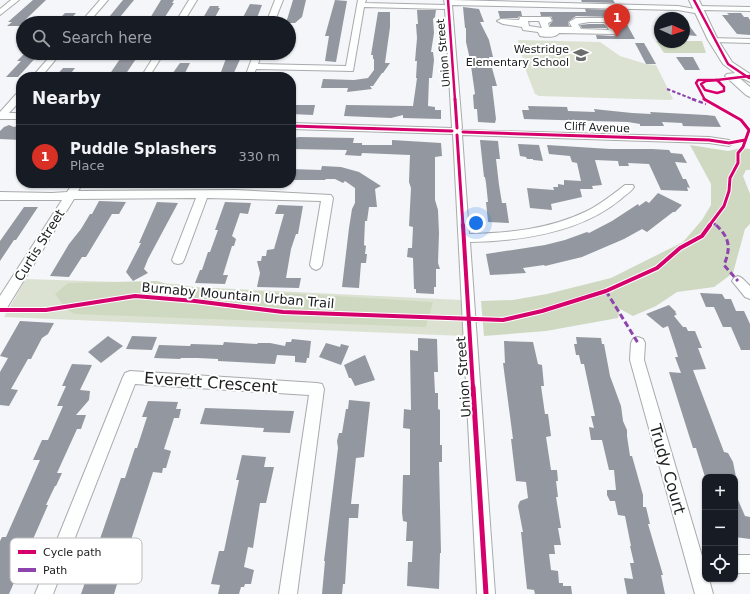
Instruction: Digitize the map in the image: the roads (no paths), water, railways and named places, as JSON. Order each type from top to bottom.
[{"type":"main road","points":[[697,6],[713,40],[728,64],[731,76],[750,93]]},
{"type":"main road","points":[[728,64],[750,79]]},
{"type":"street","points":[[0,13],[15,0]]},
{"type":"street","points":[[90,16],[104,0]]},
{"type":"street","points":[[183,16],[193,0]]},
{"type":"street","points":[[273,16],[279,0]]},
{"type":"street","points":[[253,66],[350,69],[362,2],[678,8],[697,6],[750,9]]},
{"type":"street","name":"Union Street","points":[[448,3],[486,594]]},
{"type":"street","points":[[523,19],[547,19],[548,21],[543,21],[546,29],[577,29],[573,22],[577,22],[576,20],[611,20],[611,22],[609,22],[614,32],[554,31],[555,34],[543,34],[541,30],[538,29],[526,28],[525,25],[513,25],[501,21],[524,22],[523,19]]},
{"type":"street","points":[[713,40],[750,41]]},
{"type":"street","points":[[40,72],[51,60]]},
{"type":"street","points":[[148,72],[156,60]]},
{"type":"street","points":[[251,72],[255,60]]},
{"type":"street","points":[[1,116],[16,100]]},
{"type":"street","points":[[1,116],[16,116]]},
{"type":"street","name":"Cliff Avenue","points":[[296,126],[709,140],[729,143]]},
{"type":"street","points":[[464,238],[509,235],[542,230],[576,220],[606,204],[629,187]]},
{"type":"street","name":"Curtis Street","points":[[1,304],[75,188]]},
{"type":"street","points":[[0,196],[52,197],[86,194],[203,194],[328,198],[316,265]]},
{"type":"street","points":[[178,260],[203,194]]},
{"type":"street","points":[[738,281],[750,294]]},
{"type":"street","name":"Trudy Court","points":[[638,343],[636,360],[700,561],[704,594]]},
{"type":"street","name":"Everett Crescent","points":[[66,538],[130,377],[317,389],[288,594]]},
{"type":"street","points":[[738,564],[750,564]]},
{"type":"street","name":"Everett Crescent","points":[[44,594],[48,584]]},
{"type":"place","name":"Puddle Splashers","points":[[617,37]]},
{"type":"place","name":"Westridge Elementary School","points":[[581,55]]}]
